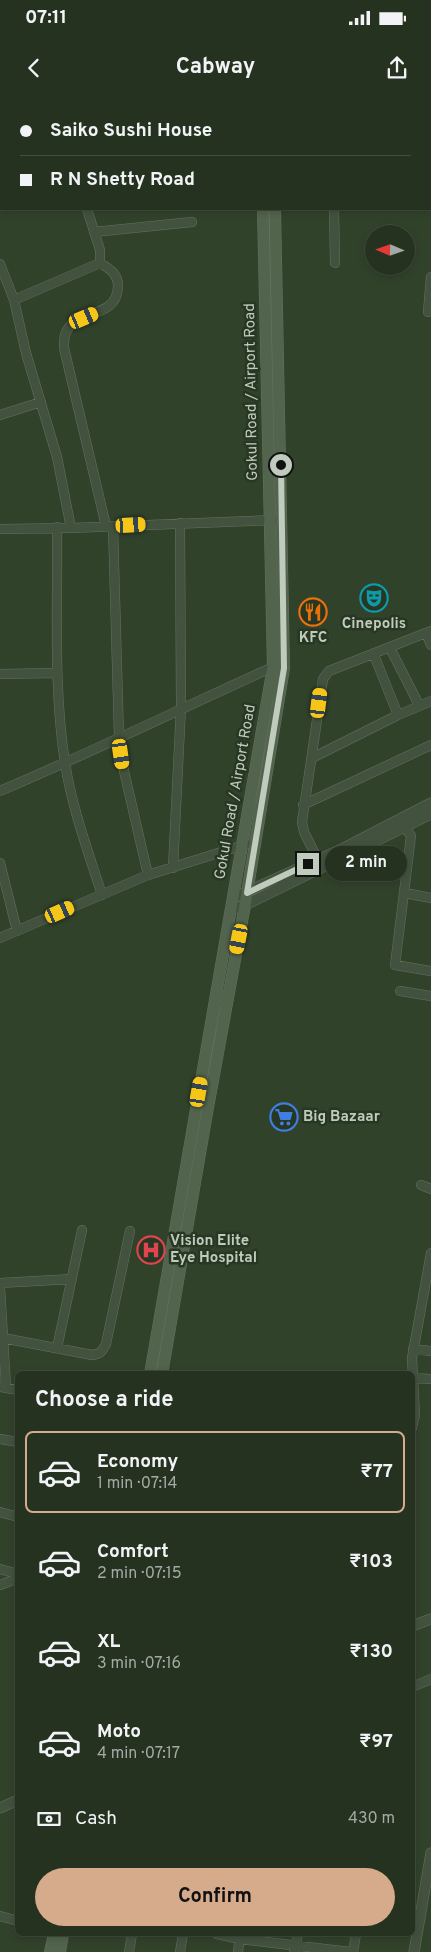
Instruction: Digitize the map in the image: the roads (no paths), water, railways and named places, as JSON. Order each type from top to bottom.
[{"type":"main road","name":"Gokul Road / Airport Road","points":[[151,1371],[273,667],[263,210]]},
{"type":"main road","name":"Gokul Road / Airport Road","points":[[163,1371],[245,905],[284,668],[275,210]]},
{"type":"main road","points":[[50,1952],[54,1936]]},
{"type":"main road","points":[[60,1952],[63,1936]]},
{"type":"street","points":[[87,210],[100,250],[100,264]]},
{"type":"street","points":[[334,210],[335,263]]},
{"type":"street","points":[[94,232],[192,222]]},
{"type":"street","points":[[0,264],[14,300],[57,457],[71,528]]},
{"type":"street","points":[[14,300],[100,264]]},
{"type":"street","points":[[100,264],[112,271],[116,276],[118,295],[108,307],[72,324],[66,330],[64,348],[109,526],[119,737],[124,771],[148,875]]},
{"type":"street","points":[[428,312],[431,277]]},
{"type":"street","points":[[0,415],[41,402]]},
{"type":"street","points":[[0,529],[282,520]]},
{"type":"street","points":[[173,868],[181,707],[180,523]]},
{"type":"street","points":[[57,527],[57,673],[65,763],[73,802],[102,895]]},
{"type":"street","points":[[313,865],[302,827],[321,685],[325,675],[329,671],[374,655],[428,632],[431,645]]},
{"type":"street","points":[[390,648],[419,705]]},
{"type":"street","points":[[374,655],[398,715]]},
{"type":"street","points":[[0,791],[65,763],[181,707],[273,667]]},
{"type":"street","points":[[0,674],[57,673]]},
{"type":"street","points":[[312,758],[398,715],[431,701]]},
{"type":"street","points":[[304,805],[431,745]]},
{"type":"street","points":[[414,818],[431,803]]},
{"type":"street","points":[[233,898],[313,865],[414,818],[431,814]]},
{"type":"street","points":[[402,824],[411,836],[395,965],[431,971]]},
{"type":"street","points":[[0,938],[148,875],[255,841]]},
{"type":"street","points":[[0,863],[17,931]]},
{"type":"street","points":[[231,910],[245,905],[313,865]]},
{"type":"street","points":[[410,894],[431,898]]},
{"type":"street","points":[[400,991],[431,996]]},
{"type":"street","points":[[421,1185],[431,1189]]},
{"type":"street","points":[[57,1348],[82,1230]]},
{"type":"street","points":[[3,1338],[92,1355],[102,1352],[106,1344],[130,1231]]},
{"type":"street","points":[[413,1371],[413,1349],[429,1277],[431,1253]]},
{"type":"street","points":[[3,1387],[0,1285],[72,1279]]},
{"type":"street","points":[[413,1349],[431,1351]]},
{"type":"street","points":[[415,1378],[431,1380]]},
{"type":"street","points":[[0,1439],[15,1442]]},
{"type":"street","points":[[0,1512],[15,1515]]},
{"type":"street","points":[[0,1569],[15,1575]]},
{"type":"street","points":[[0,1585],[15,1578]]},
{"type":"street","points":[[415,1625],[431,1619]]},
{"type":"street","points":[[415,1687],[431,1679]]},
{"type":"street","points":[[0,1808],[15,1801]]},
{"type":"street","points":[[415,1934],[416,1915],[431,1853]]},
{"type":"street","points":[[0,1916],[15,1919]]},
{"type":"street","points":[[129,1952],[132,1936]]},
{"type":"street","points":[[180,1952],[182,1936]]},
{"type":"street","points":[[238,1952],[240,1936],[295,1948],[351,1952],[355,1936]]},
{"type":"street","points":[[414,1952],[415,1936]]},
{"type":"place","name":"Cinepolis","points":[[374,598]]},
{"type":"place","name":"KFC","points":[[313,612]]},
{"type":"place","name":"Big Bazaar","points":[[284,1117]]},
{"type":"place","name":"Vision Elite Eye Hospital","points":[[151,1250]]}]
